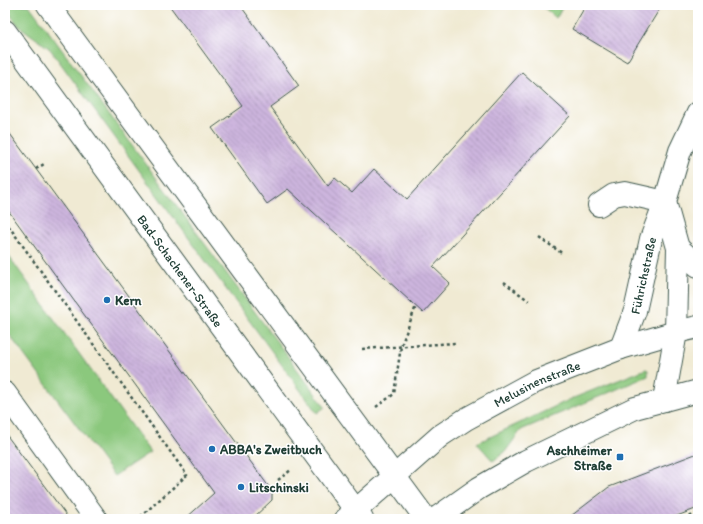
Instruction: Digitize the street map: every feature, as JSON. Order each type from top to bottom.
[{"type":"main road","points":[[48,5],[426,519]]},
{"type":"main road","name":"Bad-Schachener-Straße","points":[[5,31],[354,516]]},
{"type":"main road","name":"Führichstraße","points":[[622,348],[635,311],[651,239],[665,202],[680,151],[698,113]]},
{"type":"main road","points":[[599,205],[614,196],[626,193],[665,202]]},
{"type":"main road","name":"Führichstraße","points":[[664,400],[676,332],[678,248],[665,202]]},
{"type":"main road","points":[[678,248],[698,266]]},
{"type":"main road","name":"Melusinenstraße","points":[[394,476],[440,436],[466,419],[534,382],[622,348],[676,332],[698,328]]},
{"type":"main road","points":[[436,519],[479,488],[526,461],[635,408],[698,391]]},
{"type":"main road","points":[[5,393],[96,519]]},
{"type":"main road","points":[[354,516],[394,476]]},
{"type":"path","points":[[36,169],[44,164]]},
{"type":"path","points":[[5,221],[187,475],[138,519]]},
{"type":"path","points":[[539,236],[563,254]]},
{"type":"path","points":[[504,282],[529,301]]},
{"type":"path","points":[[373,408],[394,394],[401,346],[416,306]]},
{"type":"path","points":[[362,349],[455,343]]},
{"type":"path","points":[[278,480],[291,470]]},
{"type":"path","points":[[684,519],[698,513]]},
{"type":"green space","points":[[5,5],[29,5],[325,407],[317,413],[50,49],[19,26],[5,8]]},
{"type":"green space","points":[[541,5],[564,5],[556,18]]},
{"type":"green space","points":[[5,251],[150,452],[114,476],[5,329]]},
{"type":"green space","points":[[646,369],[648,370],[648,376],[521,430],[505,452],[493,461],[477,443],[571,399]]},
{"type":"building","points":[[169,5],[240,5],[299,86],[270,107],[328,186],[335,178],[352,193],[374,169],[407,199],[522,72],[570,116],[433,267],[450,283],[423,313],[288,189],[267,204],[212,128],[243,106]]},
{"type":"building","points":[[586,5],[662,5],[627,62],[572,29]]},
{"type":"building","points":[[5,127],[272,491],[272,500],[252,519],[185,519],[214,493],[5,206]]},
{"type":"building","points":[[5,433],[69,519],[5,519]]},
{"type":"building","points":[[698,453],[698,508],[669,519],[567,519],[609,487]]},
{"type":"place","name":"Kern","points":[[107,300]]},
{"type":"place","name":"ABBA's Zweitbuch","points":[[212,449]]},
{"type":"place","name":"Aschheimer Straße","points":[[620,457]]},
{"type":"place","name":"Litschinski","points":[[241,487]]}]
